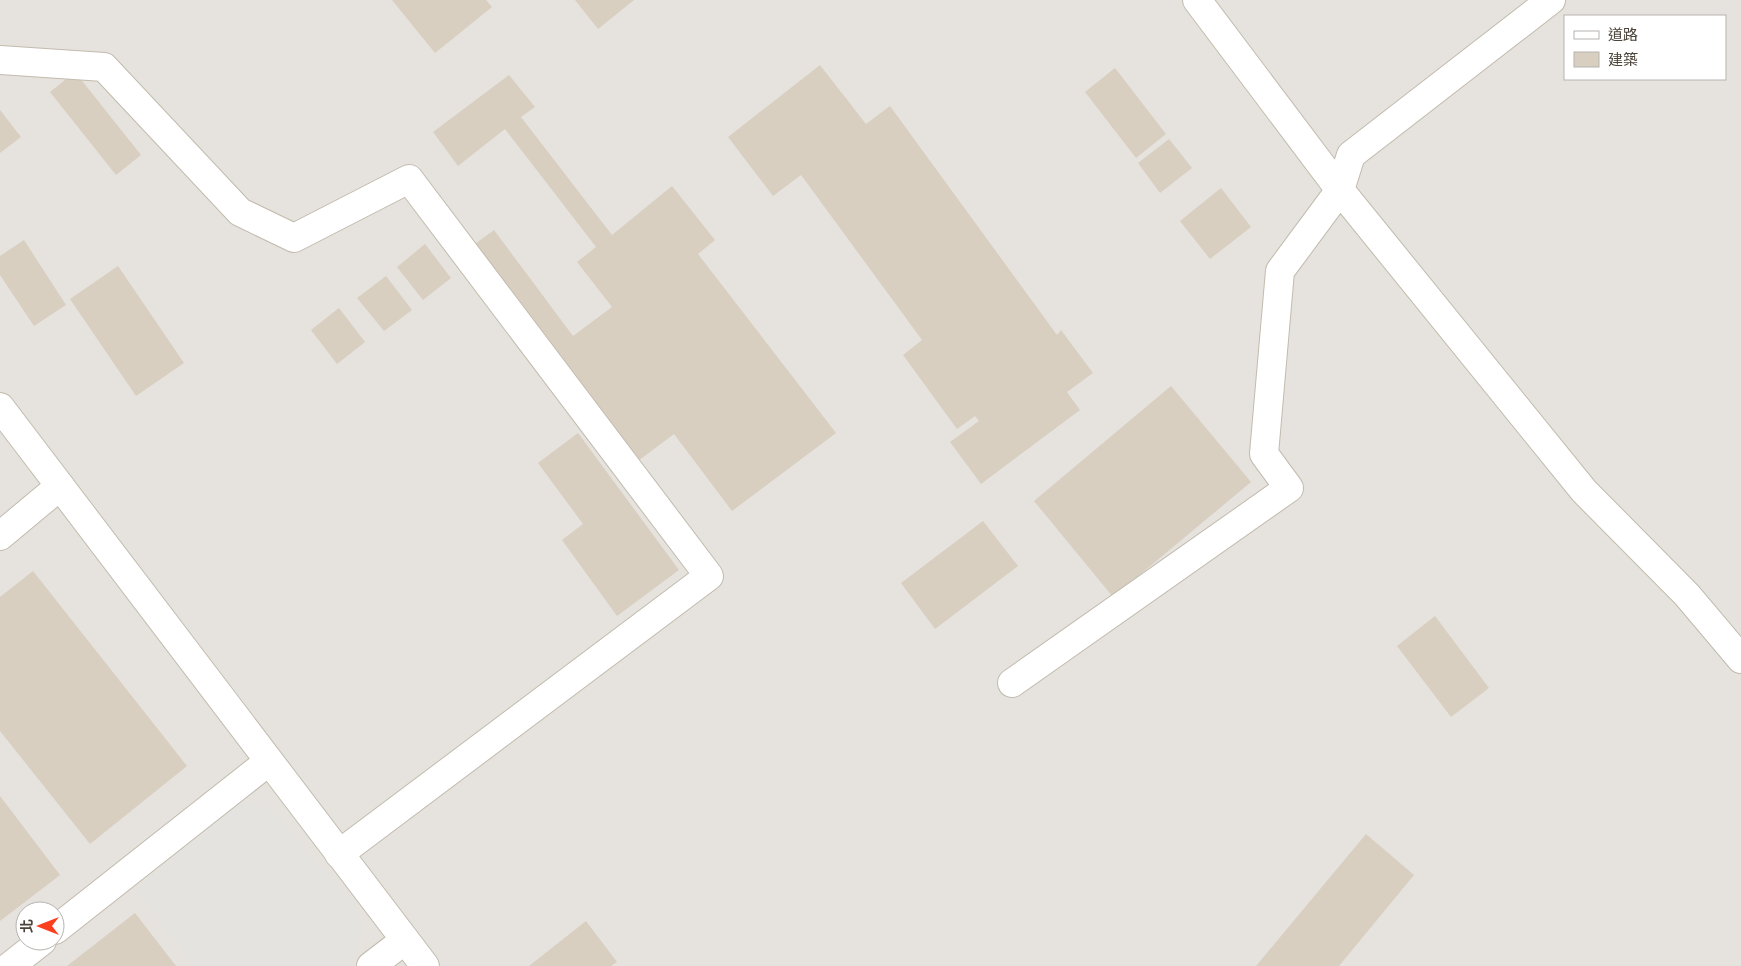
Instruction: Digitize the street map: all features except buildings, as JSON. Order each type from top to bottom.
[{"type":"lane","points":[[1197,0],[1340,190],[1584,491],[1687,595],[1741,659]]},
{"type":"lane","points":[[1012,683],[1289,488],[1264,454],[1280,271],[1340,190],[1351,155],[1551,0]]},
{"type":"lane","points":[[0,60],[104,67],[240,212],[294,238],[409,179],[709,576],[339,854]]},
{"type":"lane","points":[[0,408],[425,966]]},
{"type":"lane","points":[[0,536],[60,486]]},
{"type":"lane","points":[[65,922],[268,762]]},
{"type":"lane","points":[[371,966],[405,940]]},
{"type":"lane","points":[[10,966],[29,951]]},
{"type":"shaded area","points":[[0,0],[1741,0],[1741,966],[0,966]]},
{"type":"shaded area","points":[[250,801],[270,809],[356,909],[360,927],[357,946],[348,961],[341,966],[193,966],[135,888],[234,806]]}]
